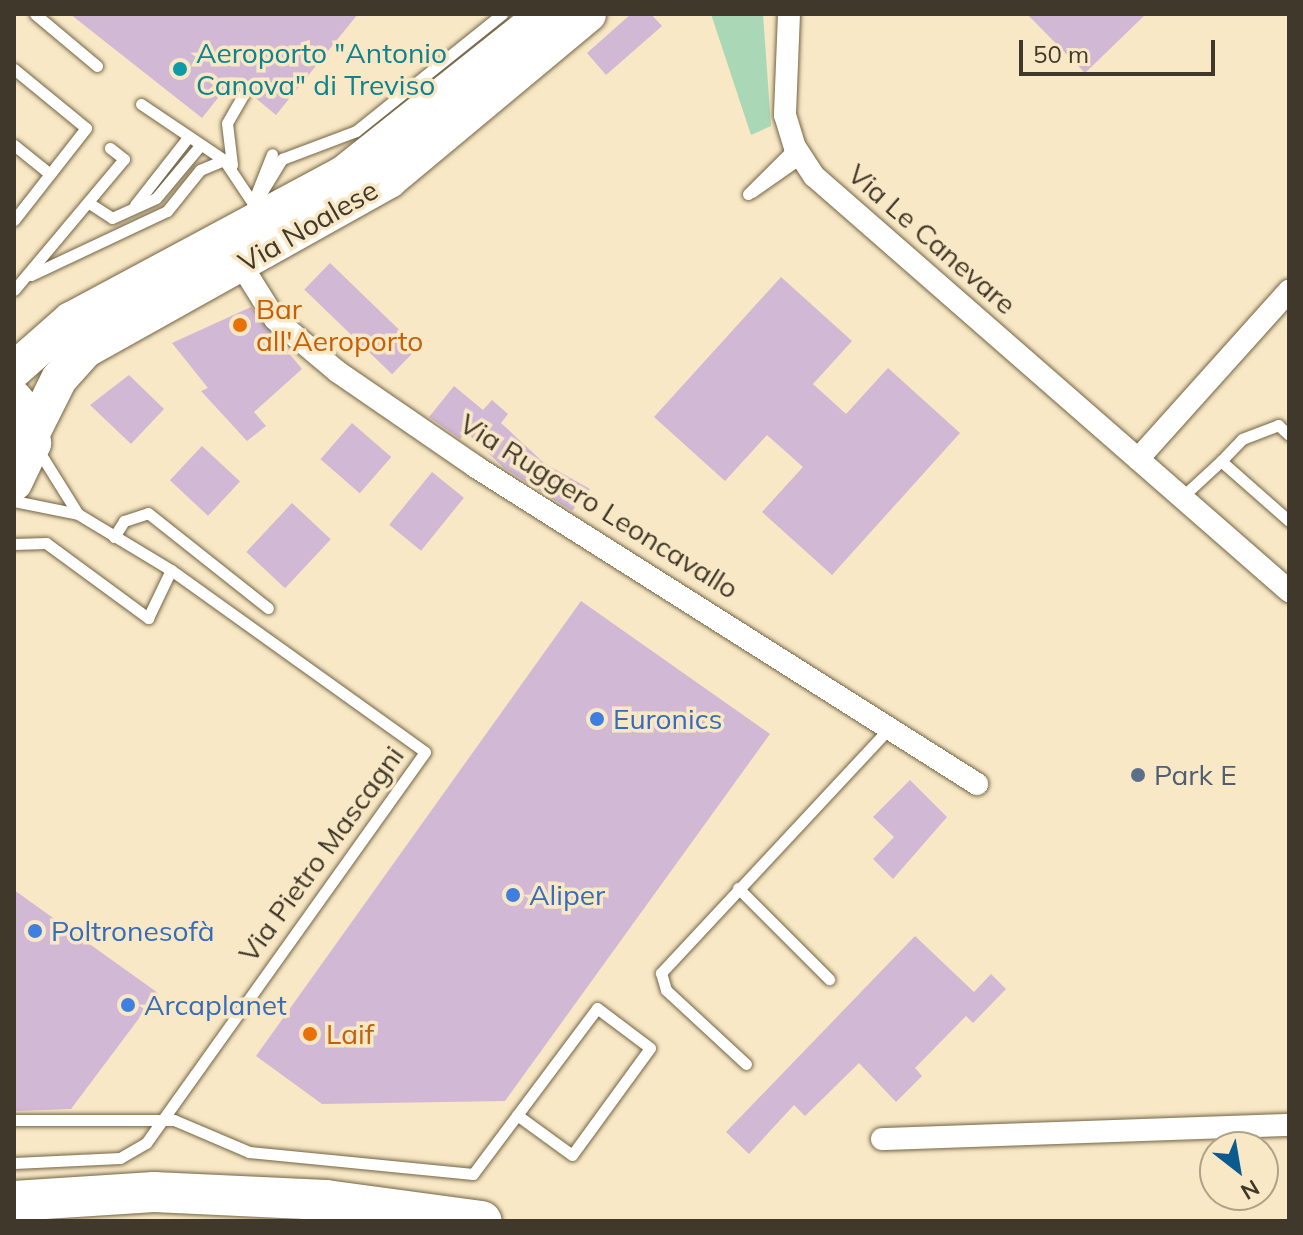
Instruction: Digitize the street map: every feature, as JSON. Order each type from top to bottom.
[{"type":"highway","points":[[14,1201],[154,1192],[326,1200],[482,1221]]},
{"type":"main road","name":"Via Noalese","points":[[14,483],[59,379],[85,350],[369,156],[545,14]]},
{"type":"main road","name":"Via Noalese","points":[[14,370],[71,320],[249,237],[389,180],[588,14]]},
{"type":"main road","points":[[14,398],[33,437]]},
{"type":"street","name":"Via Le Canevare","points":[[789,14],[785,115],[798,152],[822,183],[1289,591]]},
{"type":"street","name":"Via Ruggero Leoncavallo","points":[[249,237],[275,319],[419,430],[891,725],[977,784]]},
{"type":"street","points":[[1138,459],[1289,291]]},
{"type":"street","points":[[882,1139],[1289,1125]]},
{"type":"lane","points":[[35,14],[97,66]]},
{"type":"lane","points":[[249,237],[282,159],[356,131],[502,14]]},
{"type":"lane","points":[[14,69],[86,128],[14,220]]},
{"type":"lane","points":[[246,90],[225,138],[249,237]]},
{"type":"lane","points":[[141,104],[186,140],[224,160],[233,169]]},
{"type":"lane","points":[[131,209],[186,140]]},
{"type":"lane","points":[[14,145],[50,174]]},
{"type":"lane","points":[[14,290],[31,275],[124,159],[110,148]]},
{"type":"lane","points":[[89,203],[112,218],[160,195],[198,148]]},
{"type":"lane","points":[[249,237],[260,171],[272,154]]},
{"type":"lane","points":[[31,275],[167,211],[200,170],[224,160]]},
{"type":"lane","points":[[1182,497],[1242,439],[1278,425],[1289,435]]},
{"type":"lane","name":"Via Pietro Mascagni","points":[[33,437],[78,514]]},
{"type":"lane","points":[[1221,461],[1289,521]]},
{"type":"lane","name":"Via Pietro Mascagni","points":[[14,501],[78,514],[171,570],[425,752],[158,1119],[146,1143],[120,1158],[14,1163]]},
{"type":"lane","points":[[114,537],[124,521],[148,513],[268,608]]},
{"type":"lane","points":[[14,544],[46,543],[148,618],[171,570]]},
{"type":"lane","points":[[746,1064],[666,990],[661,973],[891,725]]},
{"type":"lane","points":[[738,888],[829,979]]},
{"type":"lane","points":[[14,1120],[158,1119],[186,1123],[249,1152],[473,1174],[517,1115],[597,1008],[650,1048],[572,1155],[517,1115]]},
{"type":"green space","points":[[711,14],[763,14],[771,126],[751,135]]},
{"type":"building","points":[[70,14],[358,14],[276,115],[253,96],[251,83],[233,79],[202,118]]},
{"type":"building","points":[[631,14],[651,14],[662,26],[606,75],[587,53]]},
{"type":"building","points":[[1027,14],[1146,14],[1085,73]]},
{"type":"building","points":[[330,263],[418,348],[392,374],[304,290]]},
{"type":"building","points":[[781,277],[852,341],[813,384],[846,414],[888,368],[960,433],[832,575],[762,512],[803,467],[767,435],[725,481],[654,417]]},
{"type":"building","points":[[251,307],[302,369],[254,412],[266,426],[247,441],[201,391],[208,388],[172,343]]},
{"type":"building","points":[[129,375],[164,409],[131,444],[90,405]]},
{"type":"building","points":[[454,386],[483,410],[492,400],[508,414],[501,423],[544,463],[590,489],[572,511],[504,468],[466,432],[460,439],[429,417]]},
{"type":"building","points":[[352,423],[391,457],[360,493],[321,459]]},
{"type":"building","points":[[202,446],[240,481],[208,516],[170,480]]},
{"type":"building","points":[[432,472],[464,498],[421,551],[389,525]]},
{"type":"building","points":[[292,503],[331,539],[285,588],[246,552]]},
{"type":"building","name":"Aliper","points":[[581,601],[770,734],[505,1101],[322,1104],[256,1056]]},
{"type":"building","points":[[910,780],[947,817],[893,879],[873,859],[894,837],[873,817]]},
{"type":"building","points":[[14,890],[158,993],[71,1109],[14,1111]]},
{"type":"building","points":[[915,936],[974,992],[991,974],[1006,989],[973,1023],[966,1016],[915,1068],[922,1076],[896,1102],[859,1063],[805,1116],[794,1105],[749,1154],[726,1132]]},
{"type":"place","name":"Aeroporto \"Antonio Canova\" di Treviso","points":[[180,69]]},
{"type":"place","name":"Bar all'Aeroporto","points":[[240,325]]},
{"type":"place","name":"Euronics","points":[[597,719]]},
{"type":"place","name":"Park E","points":[[1138,775]]},
{"type":"place","name":"Aliper","points":[[513,895]]},
{"type":"place","name":"Poltronesofà","points":[[35,931]]},
{"type":"place","name":"Arcaplanet","points":[[128,1005]]},
{"type":"place","name":"Laif","points":[[310,1034]]}]
